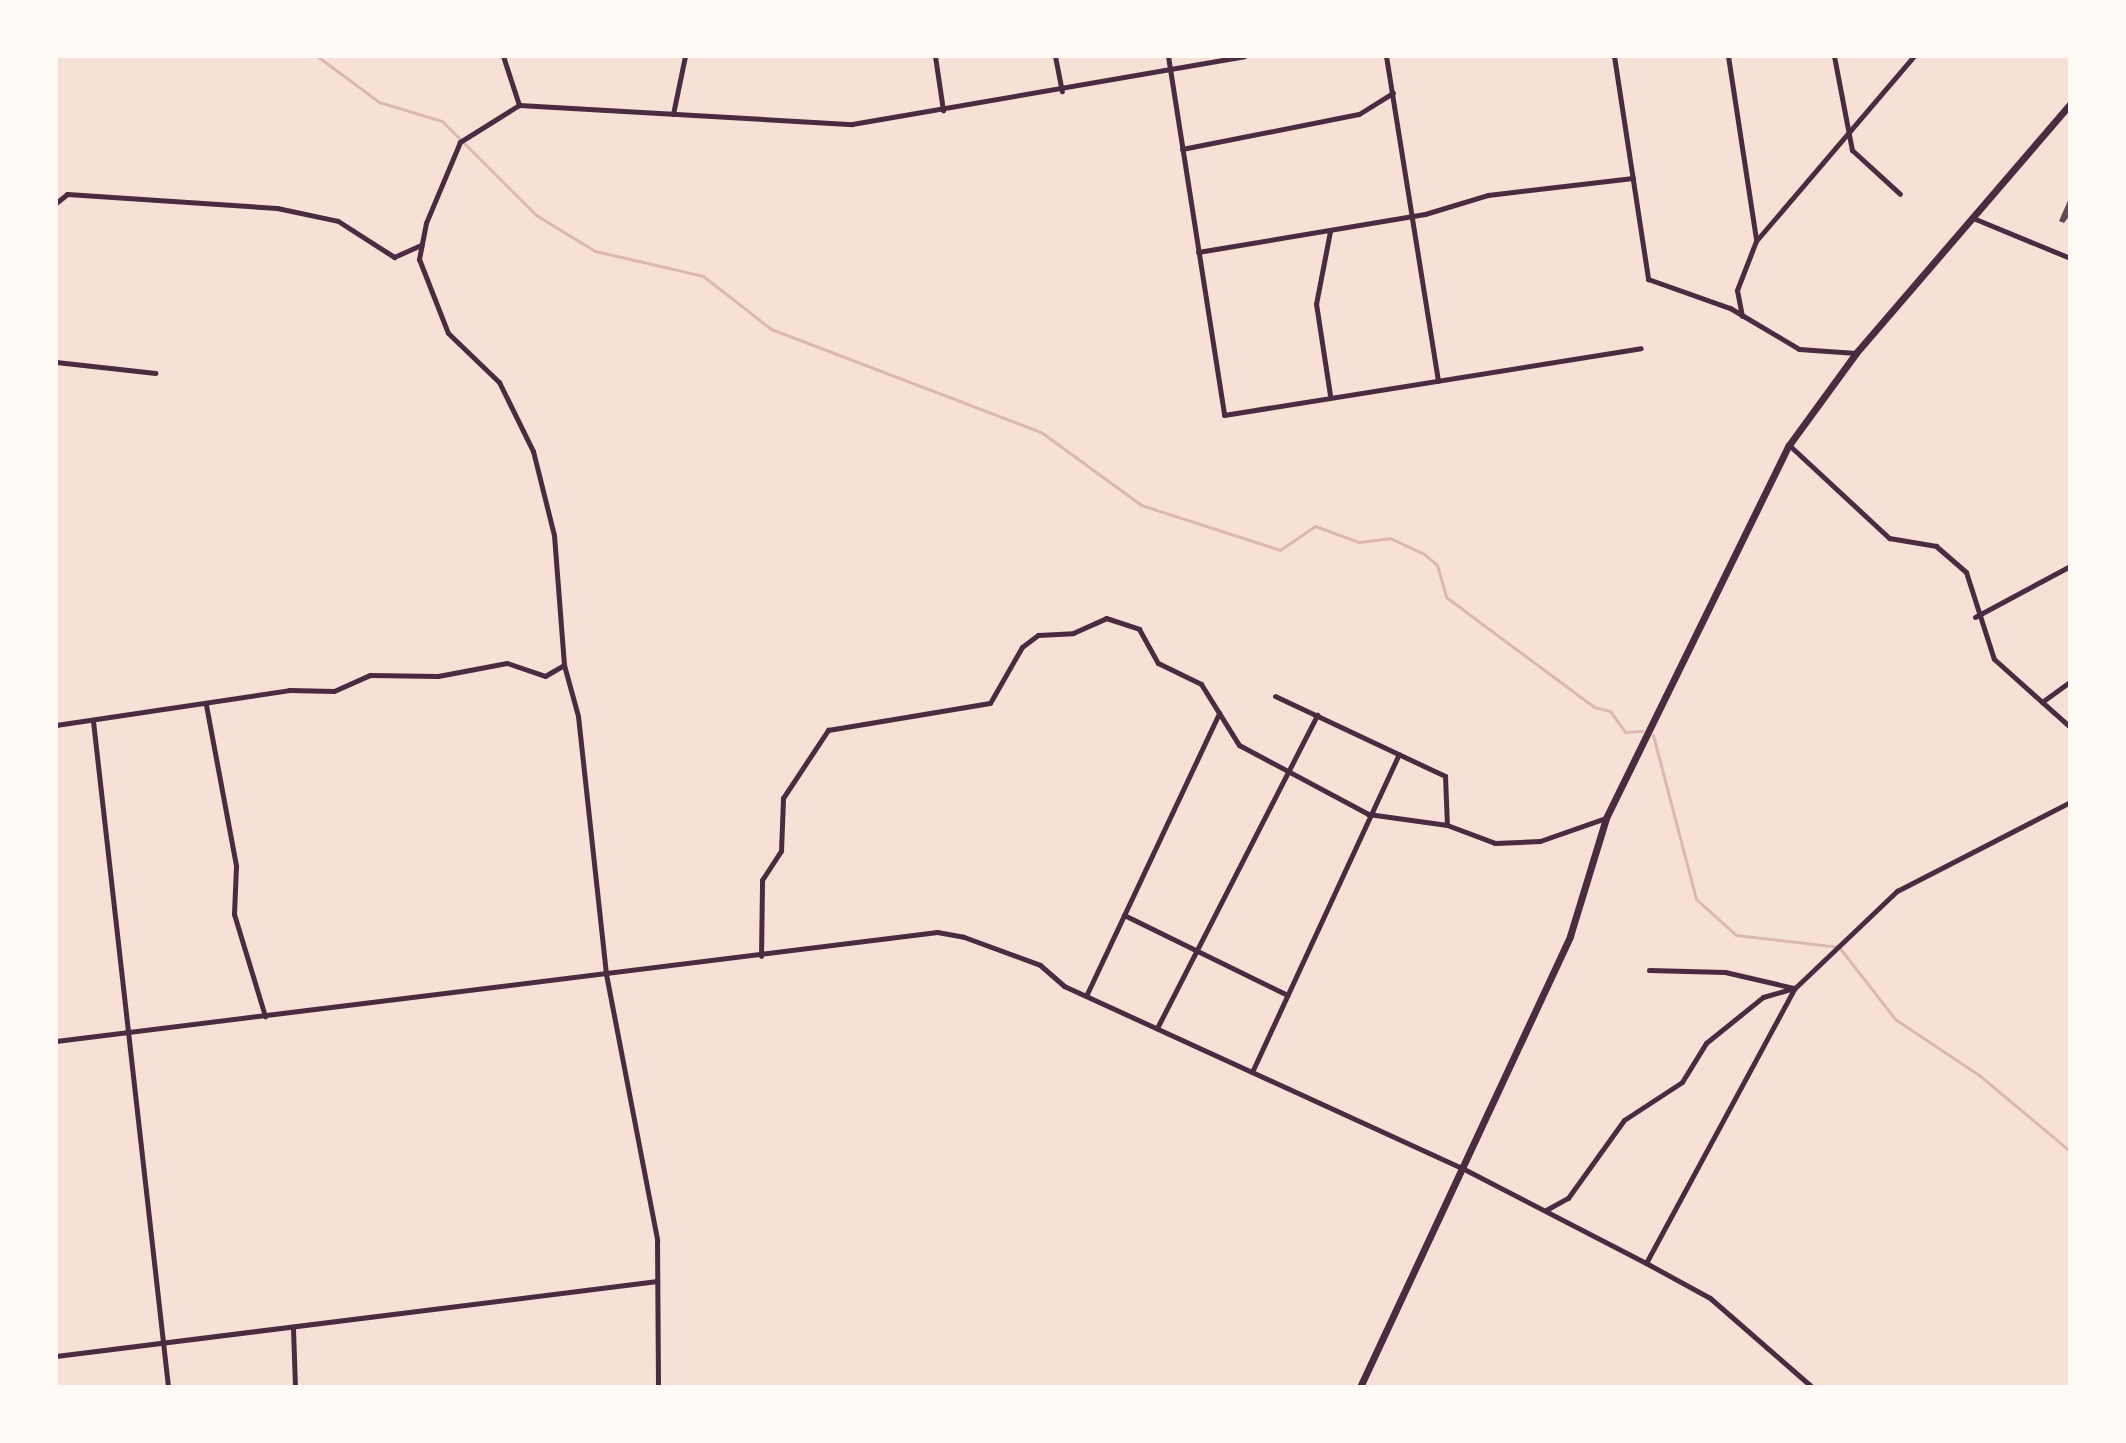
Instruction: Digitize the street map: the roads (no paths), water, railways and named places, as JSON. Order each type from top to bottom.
[{"type":"main road","points":[[1360,1387],[1570,936],[1606,818],[1789,445],[1856,353],[2070,104]]},
{"type":"street","points":[[503,56],[519,105]]},
{"type":"street","points":[[673,114],[685,56]]},
{"type":"street","points":[[935,56],[943,110]]},
{"type":"street","points":[[1055,56],[1062,91]]},
{"type":"street","points":[[1168,56],[1224,415],[1330,395],[1641,348]]},
{"type":"street","points":[[658,1387],[657,1240],[606,974],[578,716],[564,665],[554,535],[537,460],[499,382],[448,333],[423,284],[421,245],[460,142],[519,105],[852,124],[1062,91],[1244,56]]},
{"type":"street","points":[[1386,56],[1415,215],[1438,381]]},
{"type":"street","points":[[1614,56],[1648,279],[1742,316],[1799,349],[1856,353]]},
{"type":"street","points":[[1728,56],[1756,241]]},
{"type":"street","points":[[1834,56],[1845,131],[1852,150],[1900,194]]},
{"type":"street","points":[[1742,316],[1737,290],[1756,241],[1845,131],[1914,56]]},
{"type":"street","points":[[1182,149],[1359,114],[1393,93]]},
{"type":"street","points":[[1198,252],[1415,215],[1488,195],[1633,178]]},
{"type":"street","points":[[56,203],[67,194],[277,208],[338,221],[383,243],[394,257],[421,245]]},
{"type":"street","points":[[1973,218],[2070,258]]},
{"type":"street","points":[[1330,231],[1316,304],[1330,395]]},
{"type":"street","points":[[56,362],[155,373]]},
{"type":"street","points":[[1789,445],[1889,538],[1936,546],[1966,572],[1975,617],[1994,659],[2070,727]]},
{"type":"street","points":[[1975,617],[2070,566]]},
{"type":"street","points":[[761,956],[762,880],[781,851],[783,798],[828,730],[990,703],[1022,647],[1038,635],[1073,633],[1106,618],[1139,629],[1158,663],[1201,684],[1239,745],[1368,814],[1447,825],[1495,843],[1525,842],[1606,818]]},
{"type":"street","points":[[56,725],[334,691],[370,675],[438,676],[507,663],[545,676],[564,665]]},
{"type":"street","points":[[2042,702],[2070,682]]},
{"type":"street","points":[[1275,696],[1445,776],[1447,825]]},
{"type":"street","points":[[206,705],[236,866],[234,914],[265,1016]]},
{"type":"street","points":[[1086,996],[1219,712]]},
{"type":"street","points":[[1157,1028],[1290,775],[1317,715]]},
{"type":"street","points":[[93,721],[132,1033],[168,1387]]},
{"type":"street","points":[[1252,1072],[1368,814],[1399,754]]},
{"type":"street","points":[[1646,1263],[1795,988],[1897,891],[2070,802]]},
{"type":"street","points":[[1124,915],[1287,995]]},
{"type":"street","points":[[56,1041],[937,932],[1040,965],[1086,996],[1462,1168],[1646,1263],[1710,1298],[1812,1387]]},
{"type":"street","points":[[1649,970],[1725,972],[1795,988]]},
{"type":"street","points":[[1545,1211],[1568,1198],[1624,1120],[1682,1082],[1706,1043],[1763,997],[1795,988]]},
{"type":"street","points":[[56,1356],[293,1329],[657,1281]]},
{"type":"street","points":[[293,1329],[295,1387]]},
{"type":"waterway","points":[[317,56],[379,102],[442,121],[536,215],[595,251],[703,276],[771,329],[1041,432],[1141,505],[1280,550],[1315,526],[1359,542],[1390,538],[1424,554],[1437,565],[1446,597],[1594,707],[1610,711],[1625,732],[1642,731]]},
{"type":"waterway","points":[[1653,735],[1696,899],[1736,935],[1839,947],[1895,1019],[1979,1075],[2070,1151]]}]
